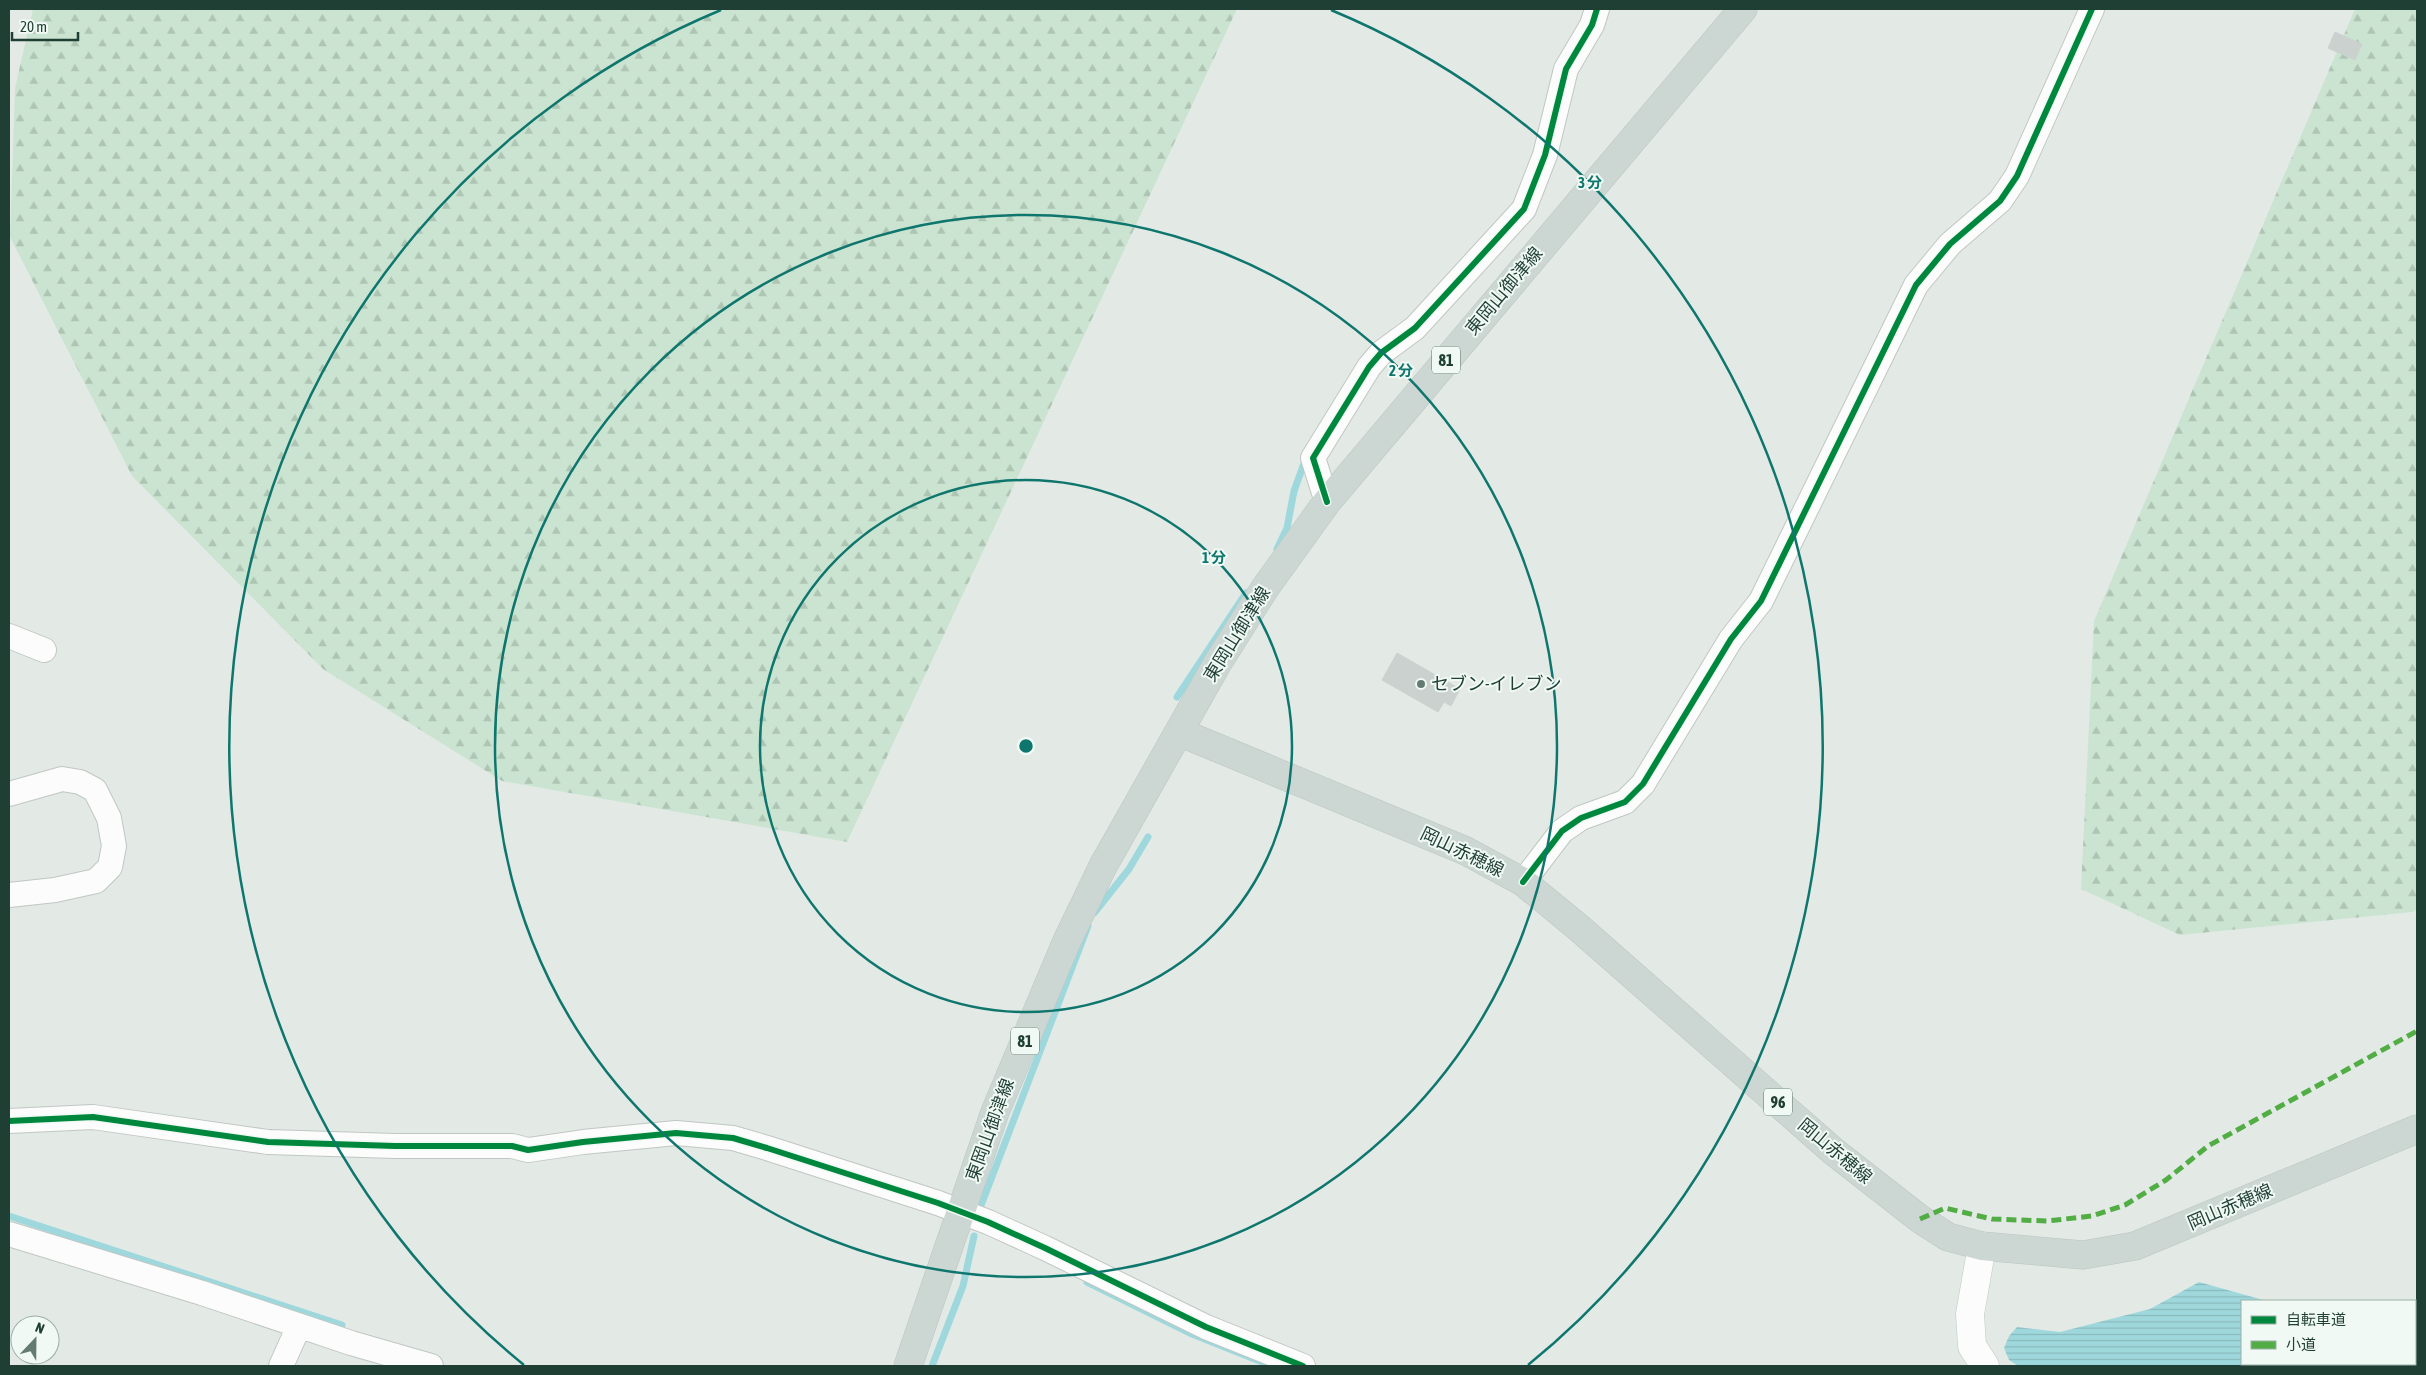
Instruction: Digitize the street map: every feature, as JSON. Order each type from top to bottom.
[{"type":"main road","name":"東岡山御津線","points":[[908,1366],[960,1211],[996,1112],[1066,942],[1103,866],[1217,664],[1265,588],[1326,502],[1743,9]]},
{"type":"main road","name":"岡山赤穂線","points":[[1179,732],[1466,851],[1523,882],[1579,928],[1848,1162],[1948,1237],[1982,1246],[2083,1255],[2135,1246],[2417,1129]]},
{"type":"street","points":[[1326,502],[1313,458],[1368,367],[1381,353],[1415,328],[1524,209],[1545,155],[1566,69],[1592,25],[1597,9]]},
{"type":"street","points":[[1523,882],[1562,831],[1581,818],[1625,802],[1643,784],[1731,639],[1760,601],[1916,285],[1950,244],[2000,201],[2017,176],[2092,9]]},
{"type":"street","points":[[9,636],[44,650]]},
{"type":"street","points":[[9,794],[62,779],[80,782],[95,790],[109,818],[114,846],[110,867],[96,881],[55,890],[9,894]]},
{"type":"street","points":[[9,1121],[93,1117],[268,1142],[395,1146],[512,1146],[528,1150],[583,1142],[676,1133],[733,1138],[960,1211],[1045,1248],[1206,1327],[1303,1366]]},
{"type":"street","points":[[9,1234],[431,1366]]},
{"type":"street","points":[[1982,1246],[1970,1314],[1972,1346],[1985,1366]]},
{"type":"street","points":[[281,1366],[299,1326]]},
{"type":"green space","points":[[33,9],[1237,9],[847,842],[502,781],[323,669],[132,476],[10,237],[15,88]]},
{"type":"green space","points":[[2355,9],[2417,9],[2417,909],[2413,912],[2180,935],[2081,889],[2094,621]]},
{"type":"water","points":[[2199,1282],[2263,1300],[2241,1300],[2241,1365],[2409,1366],[2018,1366],[2009,1360],[2004,1348],[2009,1336],[2017,1327],[2060,1332],[2150,1309]]},
{"type":"building","points":[[2335,32],[2362,44],[2355,60],[2328,48]]},
{"type":"building","name":"セブン-イレブン","points":[[1397,653],[1460,689],[1451,706],[1444,702],[1438,712],[1382,680]]},
{"type":"waterway","points":[[1277,549],[1287,528],[1294,491],[1306,458]]},
{"type":"waterway","points":[[1177,697],[1246,593]]},
{"type":"waterway","points":[[1095,912],[1129,869],[1148,837]]},
{"type":"waterway","points":[[980,1208],[1088,926]]},
{"type":"waterway","points":[[9,1216],[342,1325]]},
{"type":"waterway","points":[[932,1366],[963,1286],[974,1236]]},
{"type":"waterway","points":[[1087,1282],[1192,1334],[1272,1366]]},
{"type":"marked path","points":[[1920,1219],[1945,1208],[1992,1219],[2047,1221],[2092,1216],[2125,1205],[2166,1180],[2208,1146],[2417,1031]]},
{"type":"cycle path","points":[[1327,502],[1313,458],[1369,367],[1381,353],[1415,328],[1524,209],[1545,155],[1566,69],[1592,25],[1597,9]]},
{"type":"cycle path","points":[[1523,882],[1562,831],[1581,818],[1625,802],[1643,784],[1731,639],[1761,601],[1916,285],[1950,244],[2000,201],[2017,176],[2092,9]]},
{"type":"cycle path","points":[[9,1121],[93,1117],[268,1142],[395,1146],[512,1146],[528,1150],[583,1142],[676,1133],[733,1138],[938,1203],[988,1222],[1206,1327],[1303,1366]]},
{"type":"place","name":"セブン-イレブン","points":[[1421,684]]}]
